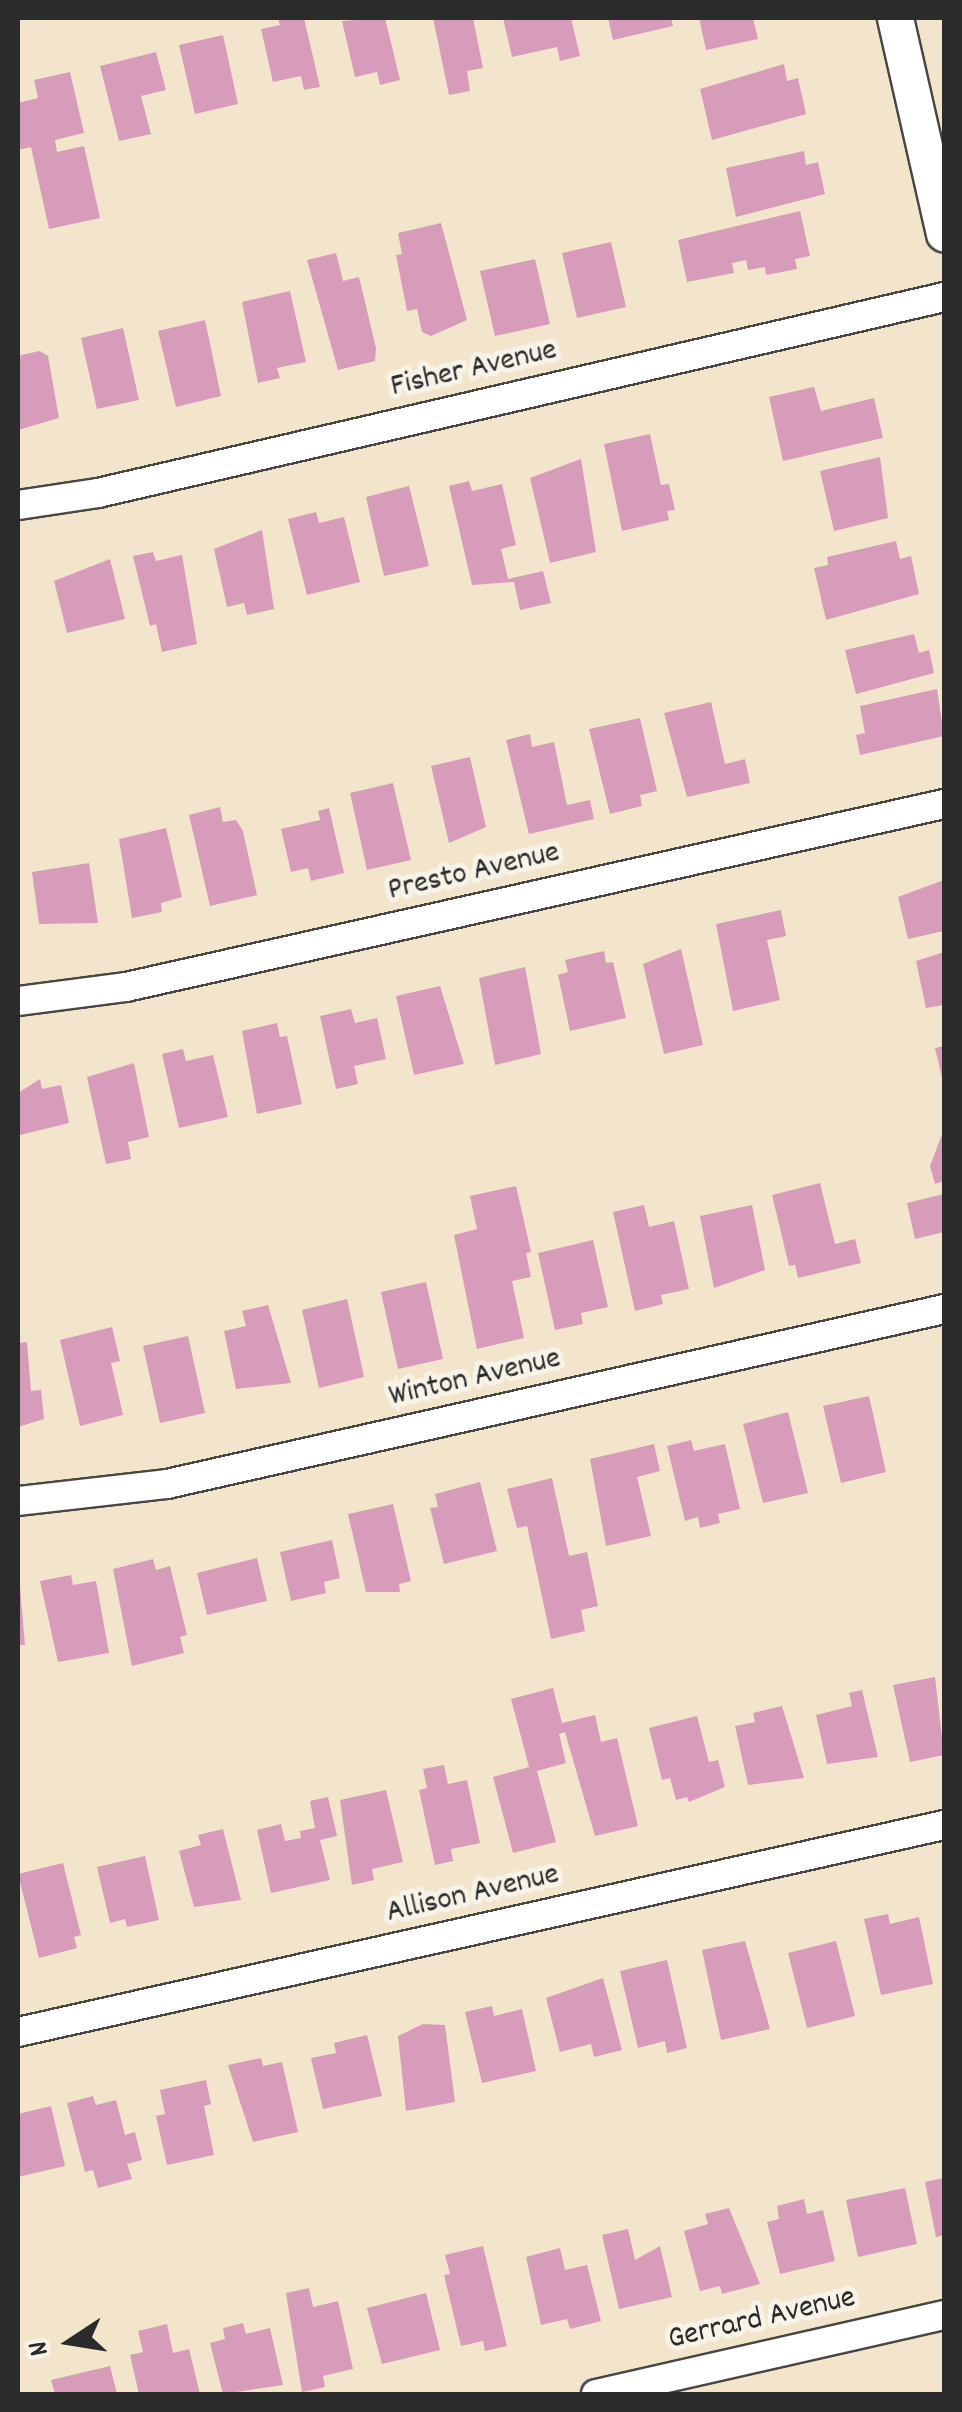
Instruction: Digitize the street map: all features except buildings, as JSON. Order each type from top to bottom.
[{"type":"street","points":[[895,18],[944,233]]},
{"type":"street","name":"Fisher Avenue","points":[[18,504],[98,493],[944,297]]},
{"type":"street","name":"Presto Avenue","points":[[18,1000],[126,988],[944,804]]},
{"type":"street","name":"Winton Avenue","points":[[18,1500],[166,1484],[944,1309]]},
{"type":"street","name":"Allison Avenue","points":[[18,2032],[944,1825]]},
{"type":"street","name":"Gerrard Avenue","points":[[596,2394],[944,2315]]}]
